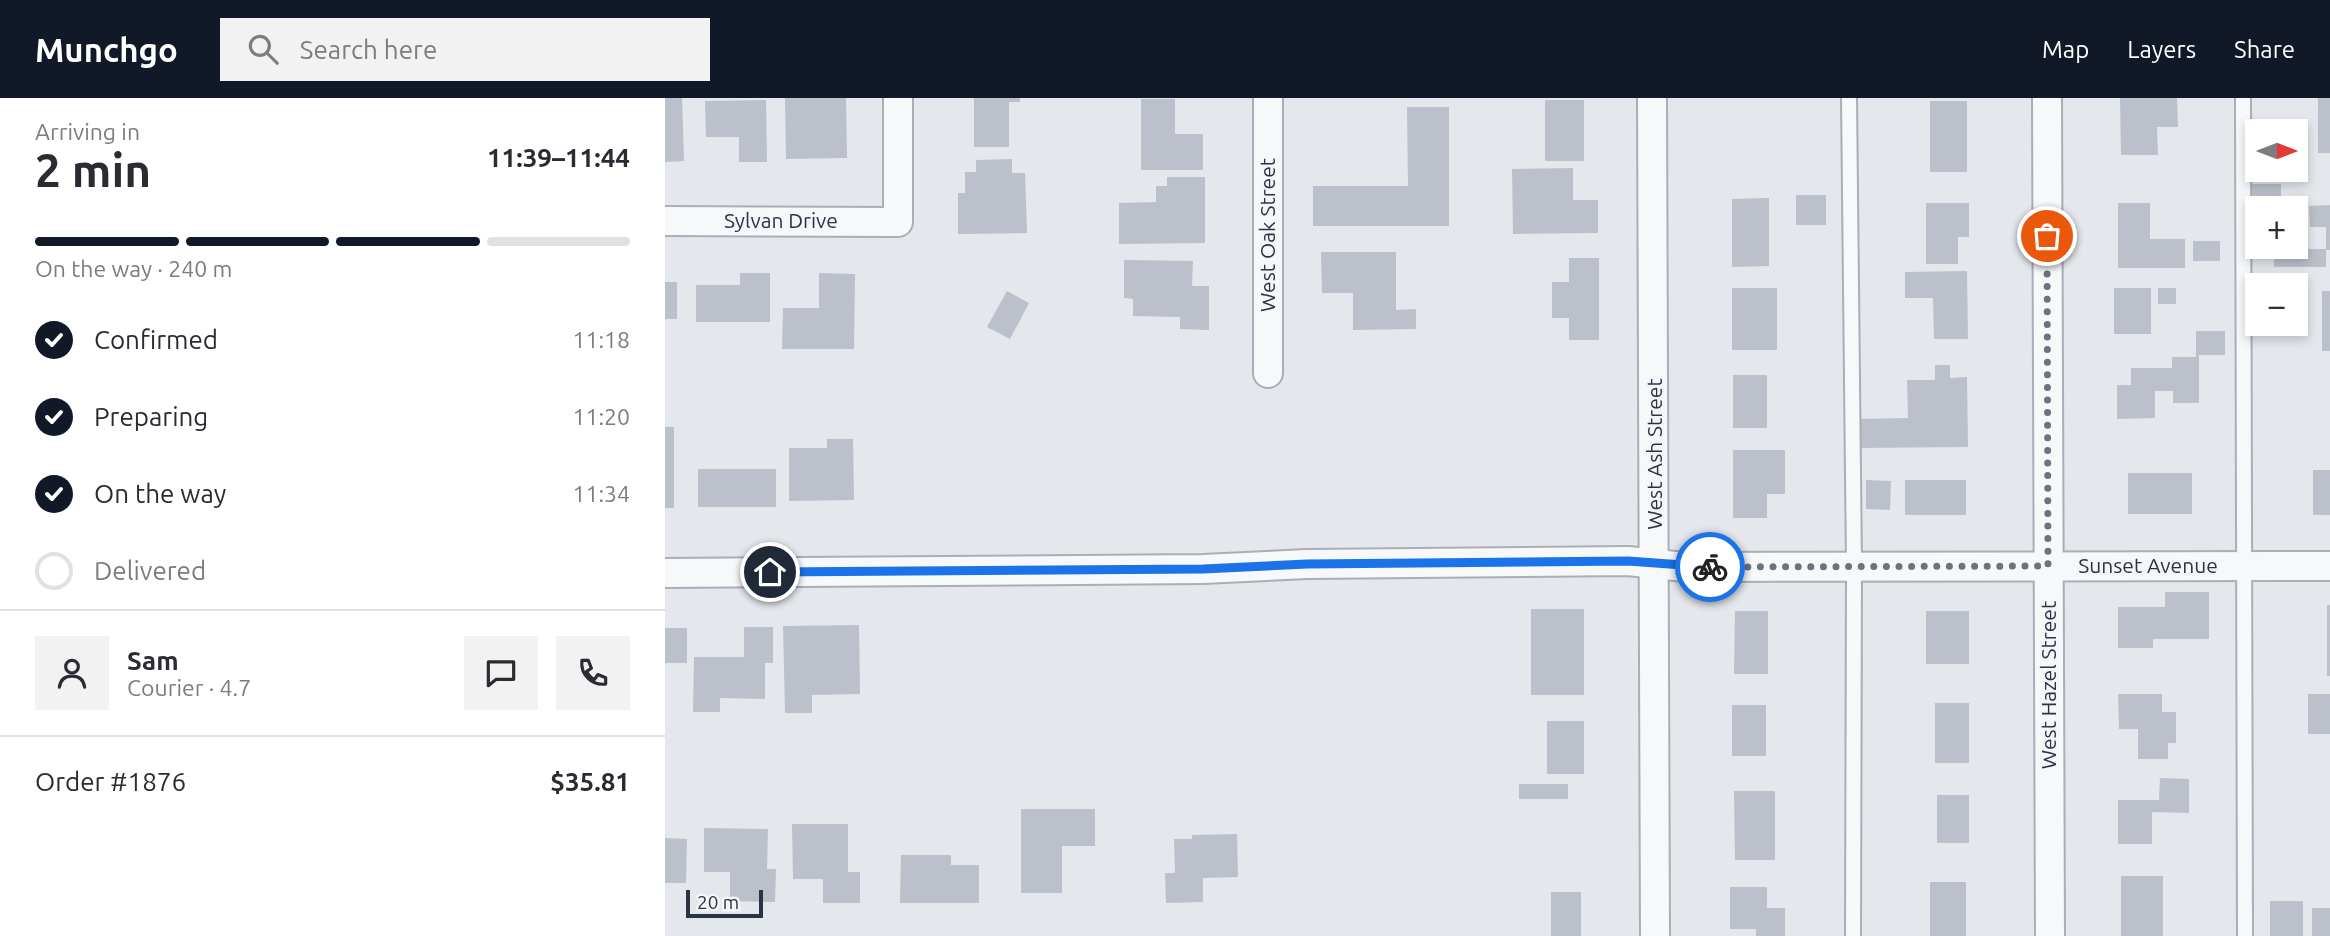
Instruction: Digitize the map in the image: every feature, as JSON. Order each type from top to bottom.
[{"type":"street","name":"Sylvan Drive","points":[[665,221],[898,222],[898,98]]},
{"type":"street","name":"West Oak Street","points":[[1268,98],[1268,373]]},
{"type":"street","name":"West Ash Street","points":[[1652,98],[1655,936]]},
{"type":"street","name":"West Hazel Street","points":[[2047,98],[2050,936]]},
{"type":"street","name":"Sunset Avenue","points":[[665,573],[1189,569],[1307,564],[1614,561],[1655,565],[1854,567],[2330,566]]},
{"type":"lane","points":[[1849,98],[1854,567],[1853,936]]},
{"type":"lane","points":[[2243,98],[2245,936]]},
{"type":"building","points":[[665,98],[682,98],[684,161],[665,162]]},
{"type":"building","points":[[785,98],[846,98],[847,158],[786,159]]},
{"type":"building","points":[[974,98],[1020,98],[1020,102],[1009,102],[1009,147],[974,147]]},
{"type":"building","points":[[2120,98],[2177,98],[2178,127],[2157,127],[2158,155],[2121,155]]},
{"type":"building","points":[[2318,98],[2330,98],[2330,153],[2318,153]]},
{"type":"building","points":[[1141,99],[1175,99],[1175,134],[1203,134],[1203,170],[1141,170]]},
{"type":"building","points":[[766,100],[767,162],[739,162],[739,137],[706,137],[705,101]]},
{"type":"building","points":[[1545,100],[1584,100],[1584,161],[1545,161]]},
{"type":"building","points":[[1930,101],[1967,101],[1967,172],[1930,172]]},
{"type":"building","points":[[1407,107],[1449,107],[1449,226],[1313,226],[1313,186],[1408,186]]},
{"type":"building","points":[[1012,159],[1012,173],[1025,173],[1027,233],[958,234],[958,193],[965,193],[965,172],[976,172],[976,160]]},
{"type":"building","points":[[1573,168],[1573,200],[1598,200],[1598,233],[1513,234],[1512,169]]},
{"type":"building","points":[[1167,177],[1205,177],[1205,243],[1119,244],[1119,203],[1156,202],[1156,186],[1167,186]]},
{"type":"building","points":[[2252,184],[2281,184],[2281,196],[2252,196]]},
{"type":"building","points":[[1796,195],[1826,195],[1826,225],[1796,225]]},
{"type":"building","points":[[1769,198],[1769,266],[1732,267],[1732,199]]},
{"type":"building","points":[[1926,203],[1969,203],[1969,237],[1958,237],[1958,264],[1926,264]]},
{"type":"building","points":[[2118,203],[2150,203],[2150,239],[2185,239],[2185,268],[2118,268]]},
{"type":"building","points":[[2330,205],[2330,250],[2326,250],[2326,267],[2274,267],[2274,259],[2308,259],[2308,249],[2326,249],[2326,227],[2310,227],[2309,206]]},
{"type":"building","points":[[2193,241],[2220,241],[2220,261],[2193,261]]},
{"type":"building","points":[[1321,252],[1396,252],[1396,310],[1416,309],[1416,329],[1353,330],[1353,293],[1322,293]]},
{"type":"building","points":[[1569,258],[1599,258],[1599,340],[1569,340],[1569,318],[1552,318],[1552,282],[1569,282]]},
{"type":"building","points":[[1124,260],[1193,261],[1192,286],[1209,286],[1209,330],[1180,329],[1180,317],[1133,316],[1133,299],[1124,298]]},
{"type":"building","points":[[1967,271],[1968,339],[1934,339],[1933,298],[1905,298],[1905,272]]},
{"type":"building","points":[[740,273],[770,273],[770,322],[696,322],[696,285],[740,285]]},
{"type":"building","points":[[819,273],[855,274],[854,349],[782,349],[783,308],[819,308]]},
{"type":"building","points":[[665,282],[677,282],[677,319],[665,319]]},
{"type":"building","points":[[1732,288],[1777,288],[1777,350],[1732,350]]},
{"type":"building","points":[[2114,288],[2151,288],[2151,334],[2114,334]]},
{"type":"building","points":[[2158,288],[2176,288],[2176,304],[2158,304]]},
{"type":"building","points":[[1007,291],[1029,303],[1010,339],[987,327]]},
{"type":"building","points":[[2322,291],[2330,291],[2330,351],[2322,351]]},
{"type":"building","points":[[2196,331],[2225,331],[2225,355],[2199,355],[2199,403],[2173,403],[2173,391],[2155,391],[2155,418],[2117,419],[2117,385],[2131,385],[2131,368],[2172,368],[2172,357],[2196,357]]},
{"type":"building","points":[[1935,365],[1950,365],[1950,378],[1967,377],[1968,447],[1859,448],[1859,419],[1908,418],[1907,380],[1935,380]]},
{"type":"building","points":[[1733,375],[1767,375],[1767,428],[1733,428]]},
{"type":"building","points":[[665,427],[674,427],[674,508],[665,508]]},
{"type":"building","points":[[827,439],[853,439],[854,500],[789,501],[789,448],[827,448]]},
{"type":"building","points":[[1733,450],[1785,450],[1785,494],[1767,494],[1767,518],[1733,518]]},
{"type":"building","points":[[698,469],[776,469],[776,507],[698,507]]},
{"type":"building","points":[[2313,470],[2330,470],[2330,515],[2313,515]]},
{"type":"building","points":[[2128,473],[2192,473],[2192,514],[2128,514]]},
{"type":"building","points":[[1866,480],[1891,481],[1890,510],[1866,509]]},
{"type":"building","points":[[1905,480],[1966,480],[1966,515],[1905,515]]},
{"type":"building","points":[[2165,592],[2209,592],[2209,639],[2153,639],[2153,648],[2118,648],[2118,607],[2165,607]]},
{"type":"building","points":[[2327,605],[2330,605],[2330,676],[2327,676]]},
{"type":"building","points":[[1531,609],[1584,609],[1584,695],[1531,695]]},
{"type":"building","points":[[1735,611],[1768,611],[1768,674],[1734,674]]},
{"type":"building","points":[[1926,611],[1969,611],[1969,664],[1926,664]]},
{"type":"building","points":[[859,625],[860,694],[812,695],[812,713],[785,713],[783,626]]},
{"type":"building","points":[[744,627],[773,627],[773,663],[765,663],[765,699],[720,698],[720,712],[693,712],[694,657],[744,657]]},
{"type":"building","points":[[665,628],[687,628],[687,663],[665,663]]},
{"type":"building","points":[[2118,694],[2162,694],[2162,712],[2176,712],[2176,743],[2168,743],[2168,759],[2138,759],[2138,729],[2119,729]]},
{"type":"building","points":[[2308,694],[2330,694],[2330,734],[2308,734]]},
{"type":"building","points":[[1935,703],[1969,703],[1969,763],[1935,763]]},
{"type":"building","points":[[1732,705],[1766,705],[1766,756],[1732,756]]},
{"type":"building","points":[[1547,721],[1584,721],[1584,774],[1547,774]]},
{"type":"building","points":[[2160,778],[2189,779],[2189,813],[2152,812],[2152,844],[2118,844],[2118,800],[2159,800]]},
{"type":"building","points":[[1519,784],[1568,784],[1568,799],[1519,799]]},
{"type":"building","points":[[1734,791],[1775,791],[1775,860],[1735,860]]},
{"type":"building","points":[[1937,795],[1969,795],[1969,843],[1937,843]]},
{"type":"building","points":[[1021,809],[1095,809],[1095,846],[1062,846],[1062,893],[1021,893]]},
{"type":"building","points":[[792,824],[848,824],[848,872],[860,872],[860,903],[823,903],[823,879],[793,879]]},
{"type":"building","points":[[704,828],[768,829],[767,869],[776,869],[775,902],[730,901],[730,872],[704,872]]},
{"type":"building","points":[[1237,834],[1238,877],[1203,878],[1203,902],[1166,903],[1165,873],[1175,873],[1174,839],[1192,839],[1192,835]]},
{"type":"building","points":[[665,838],[687,839],[686,883],[665,883]]},
{"type":"building","points":[[901,855],[951,855],[951,865],[979,865],[979,903],[900,903]]},
{"type":"building","points":[[2121,876],[2163,876],[2163,936],[2121,936]]},
{"type":"building","points":[[1930,882],[1966,882],[1966,936],[1930,936]]},
{"type":"building","points":[[1730,887],[1767,887],[1767,908],[1785,908],[1785,936],[1756,936],[1756,929],[1730,929]]},
{"type":"building","points":[[1551,892],[1581,892],[1581,936],[1551,936]]},
{"type":"building","points":[[2270,901],[2303,901],[2303,936],[2270,936]]},
{"type":"building","points":[[2312,908],[2330,908],[2330,936],[2312,936]]},
{"type":"way so far","points":[[1710,567],[2048,566],[2047,236]]},
{"type":"route","points":[[770,572],[1203,569],[1307,564],[1628,561],[1710,567]]}]
